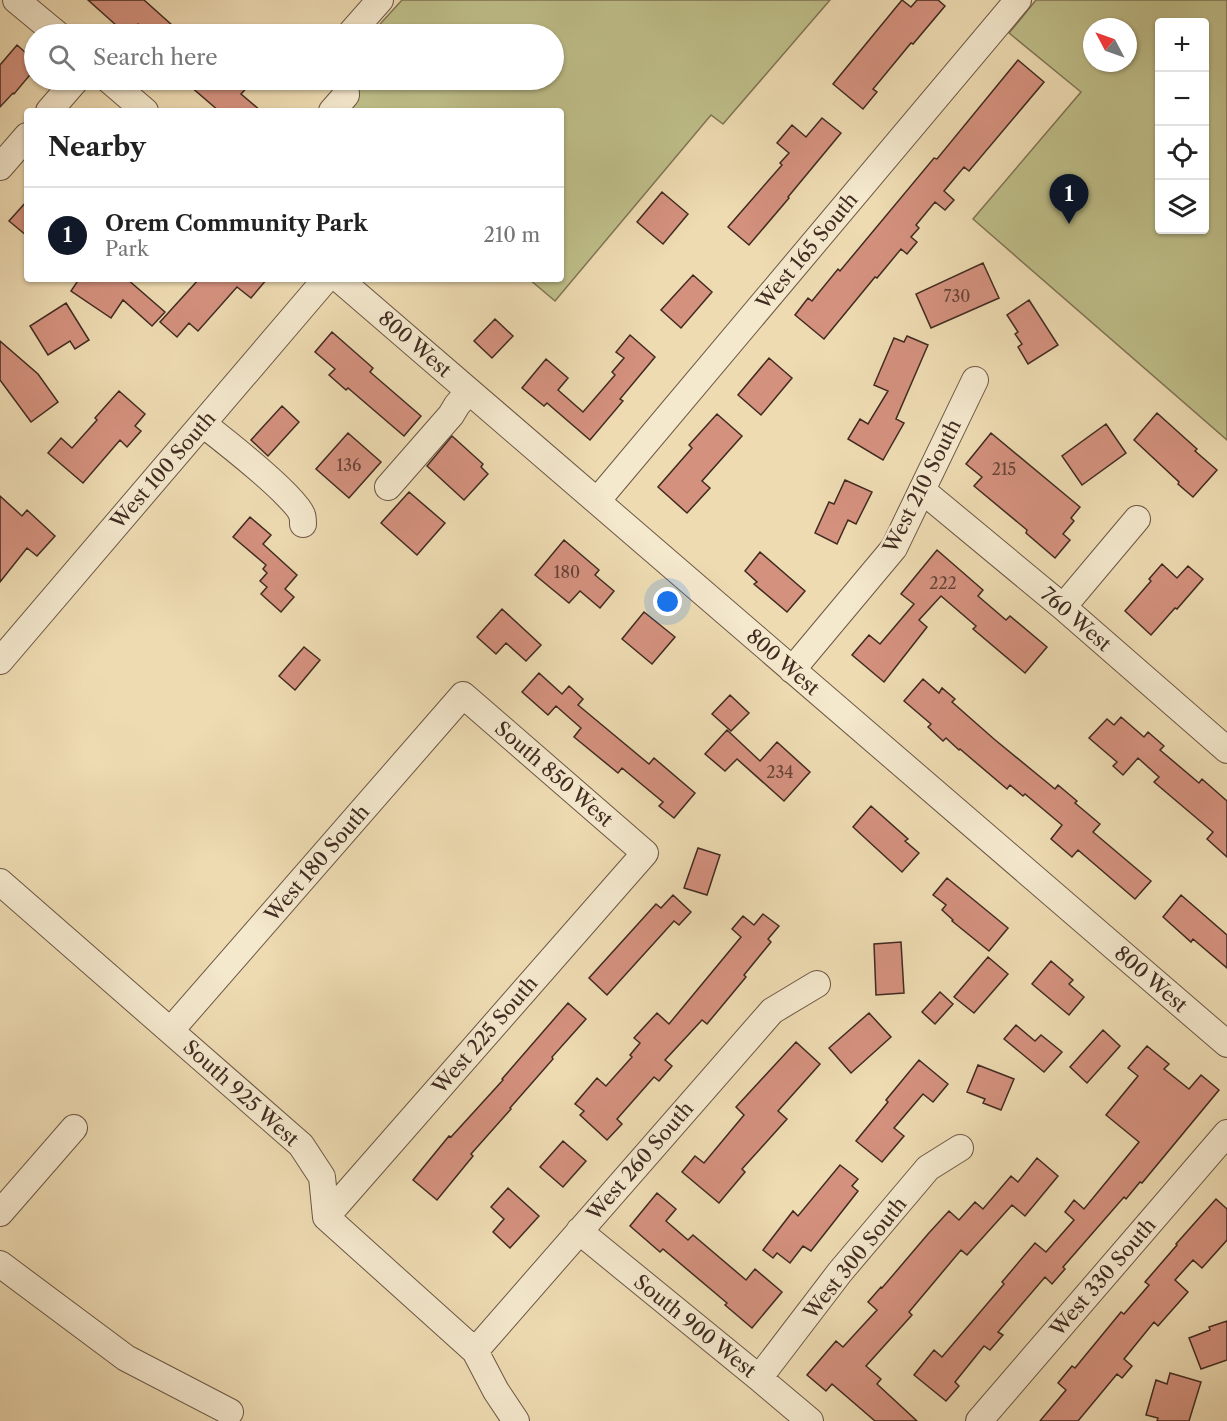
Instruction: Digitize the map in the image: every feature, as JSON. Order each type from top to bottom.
[{"type":"street","points":[[16,0],[45,24]]},
{"type":"street","points":[[359,24],[380,0]]},
{"type":"street","name":"West 165 South","points":[[597,501],[1009,3]]},
{"type":"street","points":[[52,108],[67,90]]},
{"type":"street","points":[[121,90],[142,108]]},
{"type":"street","points":[[335,108],[346,96],[346,90]]},
{"type":"street","points":[[0,166],[24,139]]},
{"type":"street","name":"West 100 South","points":[[0,661],[323,282]]},
{"type":"street","name":"800 West","points":[[342,282],[1227,1044]]},
{"type":"street","name":"West 210 South","points":[[792,670],[894,548],[975,380]]},
{"type":"street","points":[[388,487],[469,391]]},
{"type":"street","points":[[203,424],[287,495],[300,510],[303,524]]},
{"type":"street","name":"760 West","points":[[923,491],[1063,607],[1227,750]]},
{"type":"street","points":[[1063,607],[1137,519]]},
{"type":"street","name":"South 850 West","points":[[463,695],[645,854]]},
{"type":"street","name":"West 180 South","points":[[171,1030],[463,695]]},
{"type":"street","name":"West 225 South","points":[[326,1217],[645,854]]},
{"type":"street","name":"South 925 West","points":[[1,885],[301,1145],[322,1177],[326,1217]]},
{"type":"street","name":"West 260 South","points":[[475,1351],[772,1011],[817,984]]},
{"type":"street","points":[[0,1213],[74,1128]]},
{"type":"street","name":"West 330 South","points":[[979,1421],[1227,1133]]},
{"type":"street","name":"West 300 South","points":[[759,1378],[840,1272],[928,1168],[960,1148]]},
{"type":"street","points":[[326,1217],[475,1351],[496,1391],[516,1421]]},
{"type":"street","name":"South 900 West","points":[[579,1231],[810,1421]]},
{"type":"street","points":[[0,1264],[126,1358],[230,1412]]},
{"type":"green space","points":[[402,0],[830,0],[723,124],[711,115],[555,301],[533,282],[564,282],[564,108],[342,108],[358,90],[564,90],[564,24],[380,24]]},
{"type":"green space","points":[[1036,0],[1227,0],[1227,440],[973,219],[1081,92],[1009,33]]},
{"type":"building","points":[[88,0],[144,0],[171,24],[138,24],[115,24]]},
{"type":"building","points":[[902,0],[911,7],[917,0],[938,0],[945,6],[873,89],[877,92],[863,109],[833,84]]},
{"type":"building","points":[[17,45],[24,51],[24,82],[0,107],[0,65]]},
{"type":"building","points":[[1018,60],[1044,82],[969,171],[964,167],[944,191],[954,200],[945,210],[935,202],[916,225],[919,228],[911,237],[917,242],[907,254],[901,249],[824,339],[795,315],[808,298],[812,301],[838,269],[840,271],[934,158],[937,159]]},
{"type":"building","points":[[195,90],[245,90],[241,94],[257,108],[216,108]]},
{"type":"building","points":[[822,118],[841,133],[749,245],[728,227],[782,165],[780,163],[789,153],[777,143],[792,125],[806,137]]},
{"type":"building","points":[[662,192],[688,214],[663,244],[637,222]]},
{"type":"building","points":[[24,204],[24,234],[9,221]]},
{"type":"building","points":[[983,263],[999,298],[931,328],[916,294]]},
{"type":"building","points":[[693,275],[712,292],[681,328],[661,310]]},
{"type":"building","points":[[77,282],[130,282],[165,312],[152,326],[123,300],[111,318],[71,291]]},
{"type":"building","points":[[196,282],[264,282],[251,298],[237,287],[198,331],[189,323],[177,337],[160,322]]},
{"type":"building","points":[[1029,300],[1058,345],[1028,364],[1018,347],[1022,344],[1015,334],[1018,332],[1007,315]]},
{"type":"building","points":[[66,303],[89,340],[75,349],[70,341],[48,355],[30,326]]},
{"type":"building","points":[[495,319],[513,336],[492,358],[474,341]]},
{"type":"building","points":[[332,332],[373,368],[370,372],[421,416],[404,436],[348,388],[346,390],[329,375],[335,369],[315,352]]},
{"type":"building","points":[[630,335],[655,357],[620,399],[623,401],[590,440],[547,403],[544,406],[522,388],[546,359],[568,378],[558,390],[583,412],[615,375],[612,372],[624,358],[616,352]]},
{"type":"building","points":[[907,336],[928,345],[896,419],[904,423],[883,460],[848,439],[860,419],[868,424],[888,391],[874,385],[894,338],[904,342]]},
{"type":"building","points":[[0,341],[38,374],[58,402],[31,422],[0,380]]},
{"type":"building","points":[[769,358],[792,378],[761,415],[738,395]]},
{"type":"building","points":[[119,391],[145,414],[135,426],[141,431],[127,447],[120,440],[83,483],[48,453],[61,438],[72,448]]},
{"type":"building","points":[[282,406],[299,422],[268,456],[251,440]]},
{"type":"building","points":[[1157,413],[1217,470],[1193,497],[1134,440]]},
{"type":"building","points":[[717,414],[742,436],[702,481],[710,488],[687,513],[658,487],[692,448],[689,445]]},
{"type":"building","points":[[1106,424],[1126,453],[1082,485],[1062,456]]},
{"type":"building","points":[[348,433],[381,462],[349,498],[316,469]]},
{"type":"building","points":[[991,433],[1080,507],[1071,518],[1074,521],[1063,534],[1070,540],[1055,558],[1026,533],[1027,530],[974,486],[982,477],[966,464]]},
{"type":"building","points":[[452,436],[483,464],[481,467],[488,474],[464,500],[427,466]]},
{"type":"building","points":[[845,480],[872,492],[856,524],[848,520],[837,544],[815,533],[829,502],[834,504]]},
{"type":"building","points":[[409,492],[445,523],[417,555],[381,523]]},
{"type":"building","points":[[0,496],[22,516],[27,510],[55,536],[37,556],[27,548],[0,582]]},
{"type":"building","points":[[250,517],[271,535],[263,544],[297,575],[285,589],[294,597],[281,612],[261,594],[267,587],[260,581],[267,573],[263,569],[266,565],[233,537]]},
{"type":"building","points":[[564,540],[599,570],[595,575],[614,591],[600,608],[580,591],[569,603],[535,575]]},
{"type":"building","points":[[937,550],[983,590],[978,596],[1006,620],[1010,616],[1047,647],[1025,673],[973,629],[976,626],[941,596],[919,620],[927,627],[884,682],[852,655],[869,635],[880,644],[914,604],[901,594]]},
{"type":"building","points":[[760,552],[805,591],[787,612],[754,584],[757,582],[745,571]]},
{"type":"building","points":[[1162,564],[1177,578],[1188,566],[1203,579],[1151,635],[1125,611],[1151,581],[1149,579]]},
{"type":"building","points":[[502,609],[541,645],[526,661],[506,643],[496,654],[477,637]]},
{"type":"building","points":[[644,612],[675,637],[652,664],[622,639]]},
{"type":"building","points":[[304,647],[320,660],[295,690],[279,676]]},
{"type":"building","points":[[539,673],[562,694],[569,686],[583,699],[578,705],[649,764],[654,758],[695,793],[674,818],[659,806],[663,802],[622,768],[618,773],[574,737],[581,728],[556,706],[548,715],[522,692]]},
{"type":"building","points":[[923,679],[939,693],[942,688],[955,699],[952,702],[994,739],[1055,789],[1058,785],[1100,824],[1093,832],[1151,881],[1135,899],[1078,850],[1072,857],[1051,839],[1062,825],[1025,794],[1023,796],[1010,785],[1007,789],[946,738],[943,741],[928,727],[931,724],[904,701]]},
{"type":"building","points":[[730,695],[749,713],[731,731],[712,714]]},
{"type":"building","points":[[1121,717],[1144,737],[1148,732],[1164,746],[1160,750],[1199,783],[1202,779],[1227,801],[1227,857],[1207,839],[1213,832],[1154,782],[1159,777],[1138,758],[1123,775],[1113,766],[1117,762],[1089,738],[1107,719],[1114,725]]},
{"type":"building","points":[[727,730],[760,761],[777,742],[810,772],[784,801],[737,759],[725,771],[705,754]]},
{"type":"building","points":[[871,806],[908,839],[905,841],[919,853],[902,872],[853,827]]},
{"type":"building","points":[[698,848],[720,855],[707,895],[684,888]]},
{"type":"building","points":[[947,878],[1008,928],[989,951],[952,921],[942,910],[946,905],[933,895]]},
{"type":"building","points":[[673,895],[691,912],[679,925],[674,921],[607,995],[589,978],[656,904],[661,908]]},
{"type":"building","points":[[1181,895],[1227,935],[1227,968],[1193,939],[1191,942],[1163,917]]},
{"type":"building","points":[[763,914],[779,926],[768,939],[771,942],[744,975],[746,977],[707,1024],[702,1020],[665,1060],[672,1066],[659,1081],[654,1077],[617,1119],[622,1124],[607,1140],[580,1115],[584,1111],[575,1104],[597,1078],[606,1086],[632,1057],[630,1055],[640,1043],[634,1038],[657,1013],[669,1024],[741,937],[732,929],[743,916],[754,925]]},
{"type":"building","points":[[901,942],[904,993],[876,995],[874,944]]},
{"type":"building","points":[[988,957],[1008,974],[974,1013],[954,997]]},
{"type":"building","points":[[1051,961],[1073,980],[1069,984],[1084,997],[1069,1015],[1032,984]]},
{"type":"building","points":[[940,992],[953,1004],[935,1024],[922,1012]]},
{"type":"building","points":[[568,1003],[586,1019],[471,1154],[473,1156],[437,1200],[413,1180],[449,1136],[451,1137],[503,1080]]},
{"type":"building","points":[[869,1013],[891,1037],[851,1073],[829,1048]]},
{"type":"building","points":[[1016,1025],[1035,1041],[1041,1035],[1062,1052],[1044,1072],[1004,1039]]},
{"type":"building","points":[[1103,1030],[1120,1046],[1087,1083],[1070,1067]]},
{"type":"building","points":[[796,1042],[820,1064],[778,1111],[787,1119],[742,1169],[745,1172],[719,1203],[682,1172],[695,1156],[704,1163],[744,1115],[736,1107]]},
{"type":"building","points":[[1147,1046],[1169,1064],[1164,1069],[1189,1089],[1201,1075],[1219,1090],[1142,1183],[1140,1182],[1126,1199],[1124,1197],[1063,1267],[1065,1269],[1052,1284],[1045,1277],[998,1332],[1003,1335],[990,1350],[984,1346],[955,1382],[959,1386],[946,1401],[914,1375],[934,1350],[942,1357],[1004,1284],[1002,1282],[1035,1243],[1046,1252],[1074,1220],[1065,1212],[1074,1200],[1084,1209],[1139,1142],[1106,1115],[1138,1076],[1128,1068]]},
{"type":"building","points":[[919,1060],[948,1084],[933,1102],[923,1094],[894,1128],[904,1136],[882,1162],[856,1141]]},
{"type":"building","points":[[978,1065],[1014,1079],[1001,1110],[983,1103],[985,1099],[967,1092]]},
{"type":"building","points":[[563,1141],[586,1161],[563,1187],[540,1167]]},
{"type":"building","points":[[1037,1158],[1058,1176],[1025,1216],[1012,1205],[967,1255],[961,1250],[909,1312],[912,1315],[866,1366],[881,1379],[877,1384],[917,1421],[875,1421],[832,1384],[826,1391],[807,1375],[836,1341],[843,1347],[877,1310],[868,1302],[949,1211],[959,1220],[975,1202],[983,1209],[1011,1176],[1018,1182]]},
{"type":"building","points":[[840,1165],[858,1179],[852,1186],[858,1191],[811,1251],[803,1246],[790,1263],[777,1253],[773,1258],[763,1250],[793,1211],[798,1216]]},
{"type":"building","points":[[508,1188],[539,1216],[510,1248],[493,1232],[504,1219],[491,1207]]},
{"type":"building","points":[[657,1193],[676,1209],[666,1221],[688,1240],[693,1235],[746,1280],[755,1269],[782,1292],[752,1328],[725,1305],[727,1303],[663,1249],[660,1252],[630,1226]]},
{"type":"building","points":[[1216,1199],[1227,1209],[1227,1240],[1202,1268],[1193,1260],[1175,1280],[1188,1292],[1158,1326],[1154,1322],[1124,1359],[1132,1366],[1122,1378],[1117,1374],[1078,1421],[1040,1421],[1066,1390],[1058,1383],[1072,1366],[1075,1368],[1121,1312],[1124,1314],[1149,1285],[1145,1282]]},
{"type":"building","points":[[1227,1321],[1227,1360],[1201,1369],[1189,1338],[1210,1330],[1209,1327]]},
{"type":"building","points":[[1170,1373],[1201,1382],[1189,1421],[1157,1421],[1158,1418],[1146,1415],[1156,1380],[1167,1384]]},
{"type":"place","name":"Orem Community Park","points":[[1069,224]]}]
